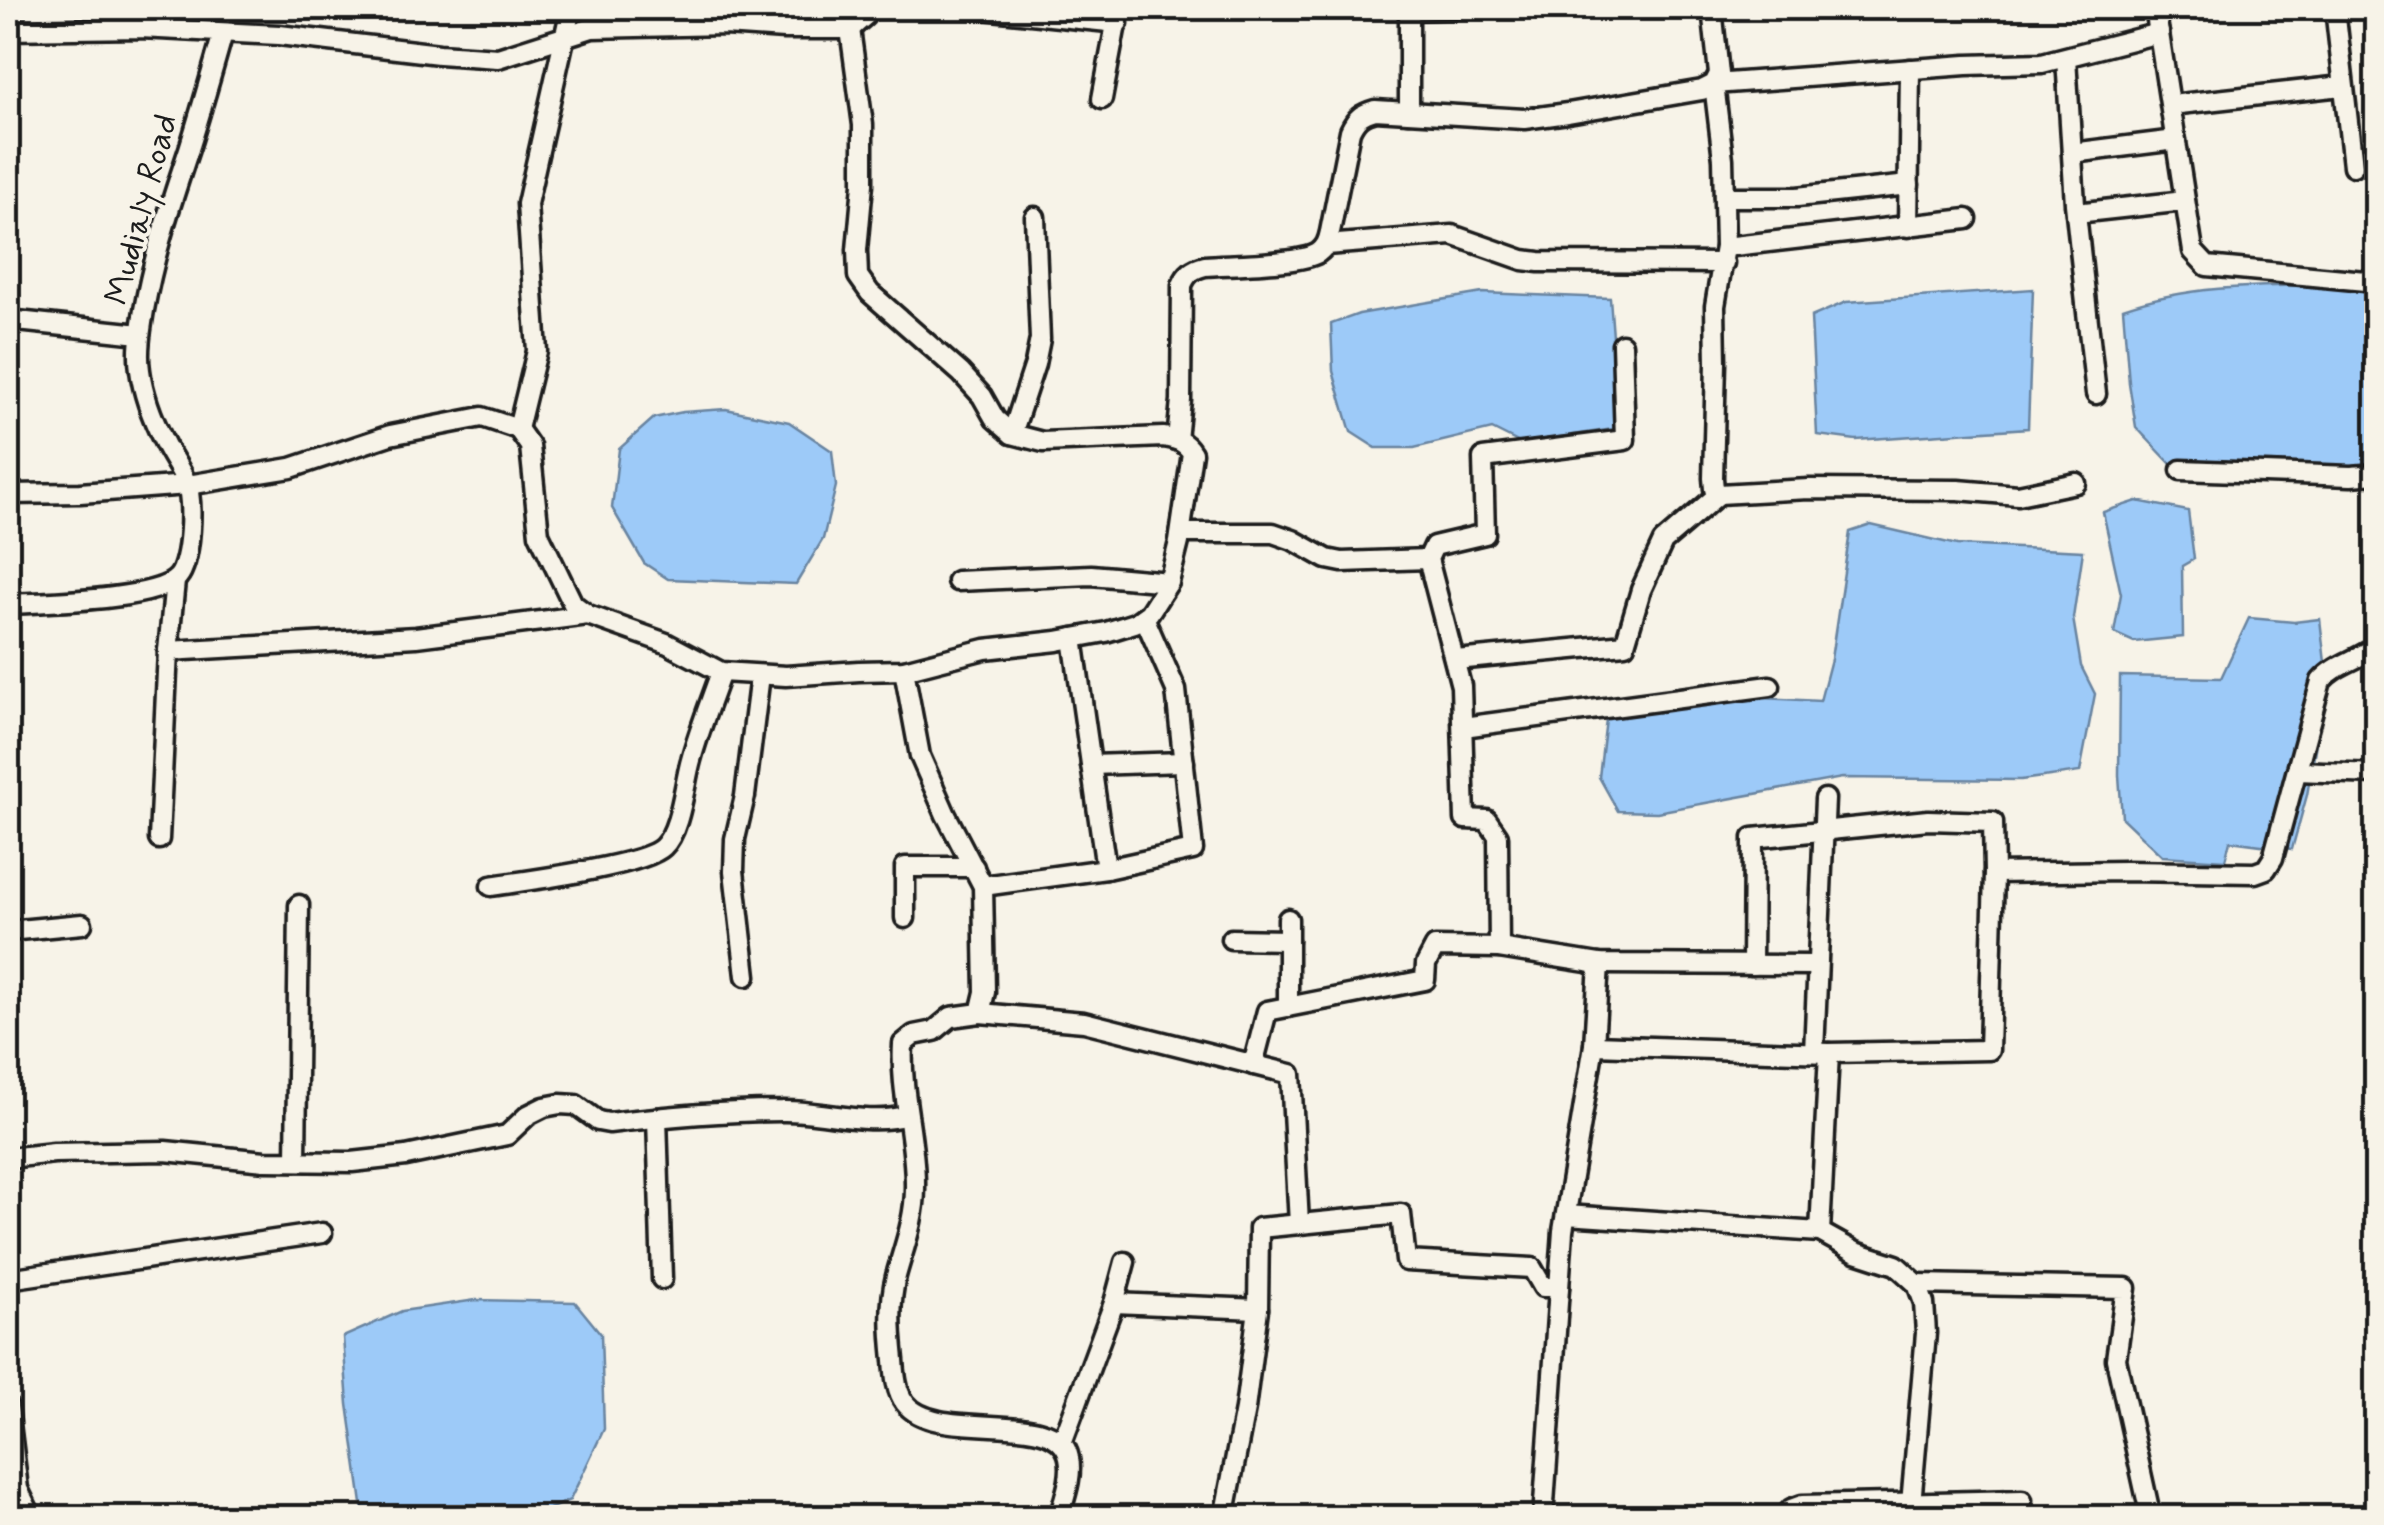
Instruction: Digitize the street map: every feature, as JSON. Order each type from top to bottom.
[{"type":"street","points":[[518,429],[537,351],[527,204],[571,8]]},
{"type":"street","points":[[8,30],[140,28],[279,35],[498,58],[592,28],[725,25],[850,29],[869,8]]},
{"type":"street","points":[[972,8],[1119,15],[1102,98]]},
{"type":"street","points":[[1409,112],[1409,9],[1457,8]]},
{"type":"street","points":[[1712,8],[1724,198],[1724,255],[1716,291],[1714,328],[1713,478],[1718,494]]},
{"type":"street","points":[[2155,8],[2193,251],[2207,266],[2376,282]]},
{"type":"street","points":[[2334,8],[2353,166]]},
{"type":"street","points":[[8,494],[188,485],[292,468],[390,436],[482,417],[518,429],[530,446],[539,534],[573,604],[588,616],[666,643],[721,672],[786,676],[904,670],[985,649],[1073,638],[1135,623],[1149,613],[1169,582],[1181,533],[1192,453],[1187,445],[1162,437],[1043,442],[1012,434],[995,419],[982,396],[961,374],[870,293],[858,276],[856,250],[864,184],[863,125],[850,29]]},
{"type":"street","name":"Mudialy Road","points":[[159,839],[175,581],[185,566],[190,539],[188,485],[163,441],[147,400],[139,368],[140,334],[151,270],[223,33]]},
{"type":"street","points":[[1326,245],[1350,131],[1355,119],[1375,110],[1524,118],[1702,90],[1714,84],[2042,63],[2160,33]]},
{"type":"street","points":[[2066,58],[2076,212],[2096,394]]},
{"type":"street","points":[[1908,226],[1910,69]]},
{"type":"street","points":[[2171,104],[2342,86]]},
{"type":"street","points":[[2072,153],[2176,140]]},
{"type":"street","points":[[1724,198],[1797,198],[1909,185]]},
{"type":"street","points":[[2076,212],[2185,201]]},
{"type":"street","points":[[1012,434],[1040,339],[1035,217]]},
{"type":"street","points":[[1177,440],[1182,285],[1194,269],[1312,256],[1326,245],[1452,235],[1539,262],[1724,255],[1967,219]]},
{"type":"street","points":[[8,320],[140,334]]},
{"type":"street","points":[[1500,948],[1498,836],[1487,820],[1465,819],[1461,686],[1428,558],[1434,546],[1485,534],[1483,458],[1625,440],[1622,344]]},
{"type":"street","points":[[2181,470],[2376,474]]},
{"type":"street","points":[[1456,660],[1625,644],[1641,590],[1663,542],[1718,494],[1809,489],[1958,490],[2018,495],[2076,483]]},
{"type":"street","points":[[1181,533],[1273,533],[1327,559],[1342,562],[1428,558]]},
{"type":"street","points":[[958,581],[1092,576],[1169,582]]},
{"type":"street","points":[[8,604],[104,598],[154,590],[175,581]]},
{"type":"street","points":[[168,651],[416,637],[588,616]]},
{"type":"street","points":[[984,886],[1106,870],[1193,850],[1176,690],[1144,616]]},
{"type":"street","points":[[1073,638],[1106,870]]},
{"type":"street","points":[[1994,873],[2255,873],[2266,869],[2273,858],[2321,681],[2328,672],[2368,654],[2376,646]]},
{"type":"street","points":[[904,670],[920,756],[984,886],[985,992],[980,1013]]},
{"type":"street","points":[[491,886],[645,858],[664,847],[676,821],[690,760],[721,672]]},
{"type":"street","points":[[746,976],[734,871],[735,839],[745,796],[760,674]]},
{"type":"street","points":[[1463,727],[1770,686]]},
{"type":"street","points":[[1091,765],[1184,762]]},
{"type":"street","points":[[2297,771],[2376,774]]},
{"type":"street","points":[[1820,1232],[1821,1052],[1816,965],[1825,799]]},
{"type":"street","points":[[1594,1045],[1821,1052],[1988,1050],[1992,822],[1928,820],[1754,838],[1752,964]]},
{"type":"street","points":[[905,918],[905,867],[974,867]]},
{"type":"street","points":[[296,1162],[299,905]]},
{"type":"street","points":[[1288,919],[1288,1007]]},
{"type":"street","points":[[8,930],[82,924]]},
{"type":"street","points":[[1231,938],[1288,940]]},
{"type":"street","points":[[1253,1065],[1267,1011],[1425,980],[1426,964],[1434,947],[1500,948],[1599,964],[1816,965]]},
{"type":"street","points":[[1544,1518],[1566,1215],[1594,1045],[1599,964]]},
{"type":"street","points":[[1059,1518],[1070,1467],[1069,1454],[1062,1443],[1048,1434],[1024,1428],[937,1422],[909,1408],[902,1398],[896,1378],[890,1315],[911,1226],[915,1189],[903,1044],[914,1036],[934,1031],[951,1017],[980,1013],[1084,1022],[1291,1074],[1299,1224]]},
{"type":"street","points":[[8,1158],[165,1150],[265,1161],[370,1160],[508,1135],[528,1115],[560,1104],[576,1106],[609,1124],[702,1113],[787,1110],[890,1120],[907,1114]]},
{"type":"street","points":[[658,1118],[662,1279]]},
{"type":"street","points":[[1224,1518],[1246,1409],[1258,1309],[1259,1228],[1401,1214],[1406,1260],[1532,1268],[1543,1287],[1559,1286]]},
{"type":"street","points":[[1566,1215],[1820,1232],[1856,1252],[1896,1265],[1917,1284],[1924,1303],[1926,1333],[1912,1504]]},
{"type":"street","points":[[8,1279],[322,1233]]},
{"type":"street","points":[[1062,1443],[1114,1304],[1125,1262]]},
{"type":"street","points":[[1917,1284],[2126,1288],[2116,1359],[2151,1518]]},
{"type":"street","points":[[1114,1304],[1258,1309]]},
{"type":"street","points":[[8,1407],[18,1489],[32,1518]]},
{"type":"street","points":[[1786,1518],[1791,1509],[1802,1505],[2022,1500]]},
{"type":"water","points":[[2340,285],[2376,292],[2376,467],[2171,464],[2136,427],[2123,308],[2203,290]]},
{"type":"water","points":[[2033,289],[2028,428],[1856,440],[1817,435],[1811,317],[1846,302]]},
{"type":"water","points":[[1482,293],[1610,298],[1620,428],[1520,443],[1492,429],[1414,448],[1376,448],[1351,432],[1333,371],[1331,324],[1359,314]]},
{"type":"water","points":[[726,409],[789,422],[832,451],[836,486],[823,539],[796,584],[668,579],[644,563],[612,508],[619,449],[654,418]]},
{"type":"water","points":[[2137,501],[2188,511],[2194,559],[2182,566],[2183,637],[2134,642],[2114,633],[2121,594],[2103,512]]},
{"type":"water","points":[[1871,525],[1957,545],[2083,551],[2073,618],[2081,666],[2095,694],[2080,772],[2021,780],[1842,778],[1657,812],[1618,811],[1599,777],[1607,711],[1701,695],[1820,701],[1831,659],[1850,532]]},
{"type":"water","points":[[2249,618],[2294,622],[2320,619],[2327,680],[2307,795],[2292,849],[2230,841],[2225,860],[2162,856],[2122,818],[2120,676],[2221,678]]},
{"type":"water","points":[[476,1300],[575,1302],[601,1334],[604,1429],[570,1500],[531,1517],[372,1517],[363,1511],[343,1337],[402,1311]]}]
